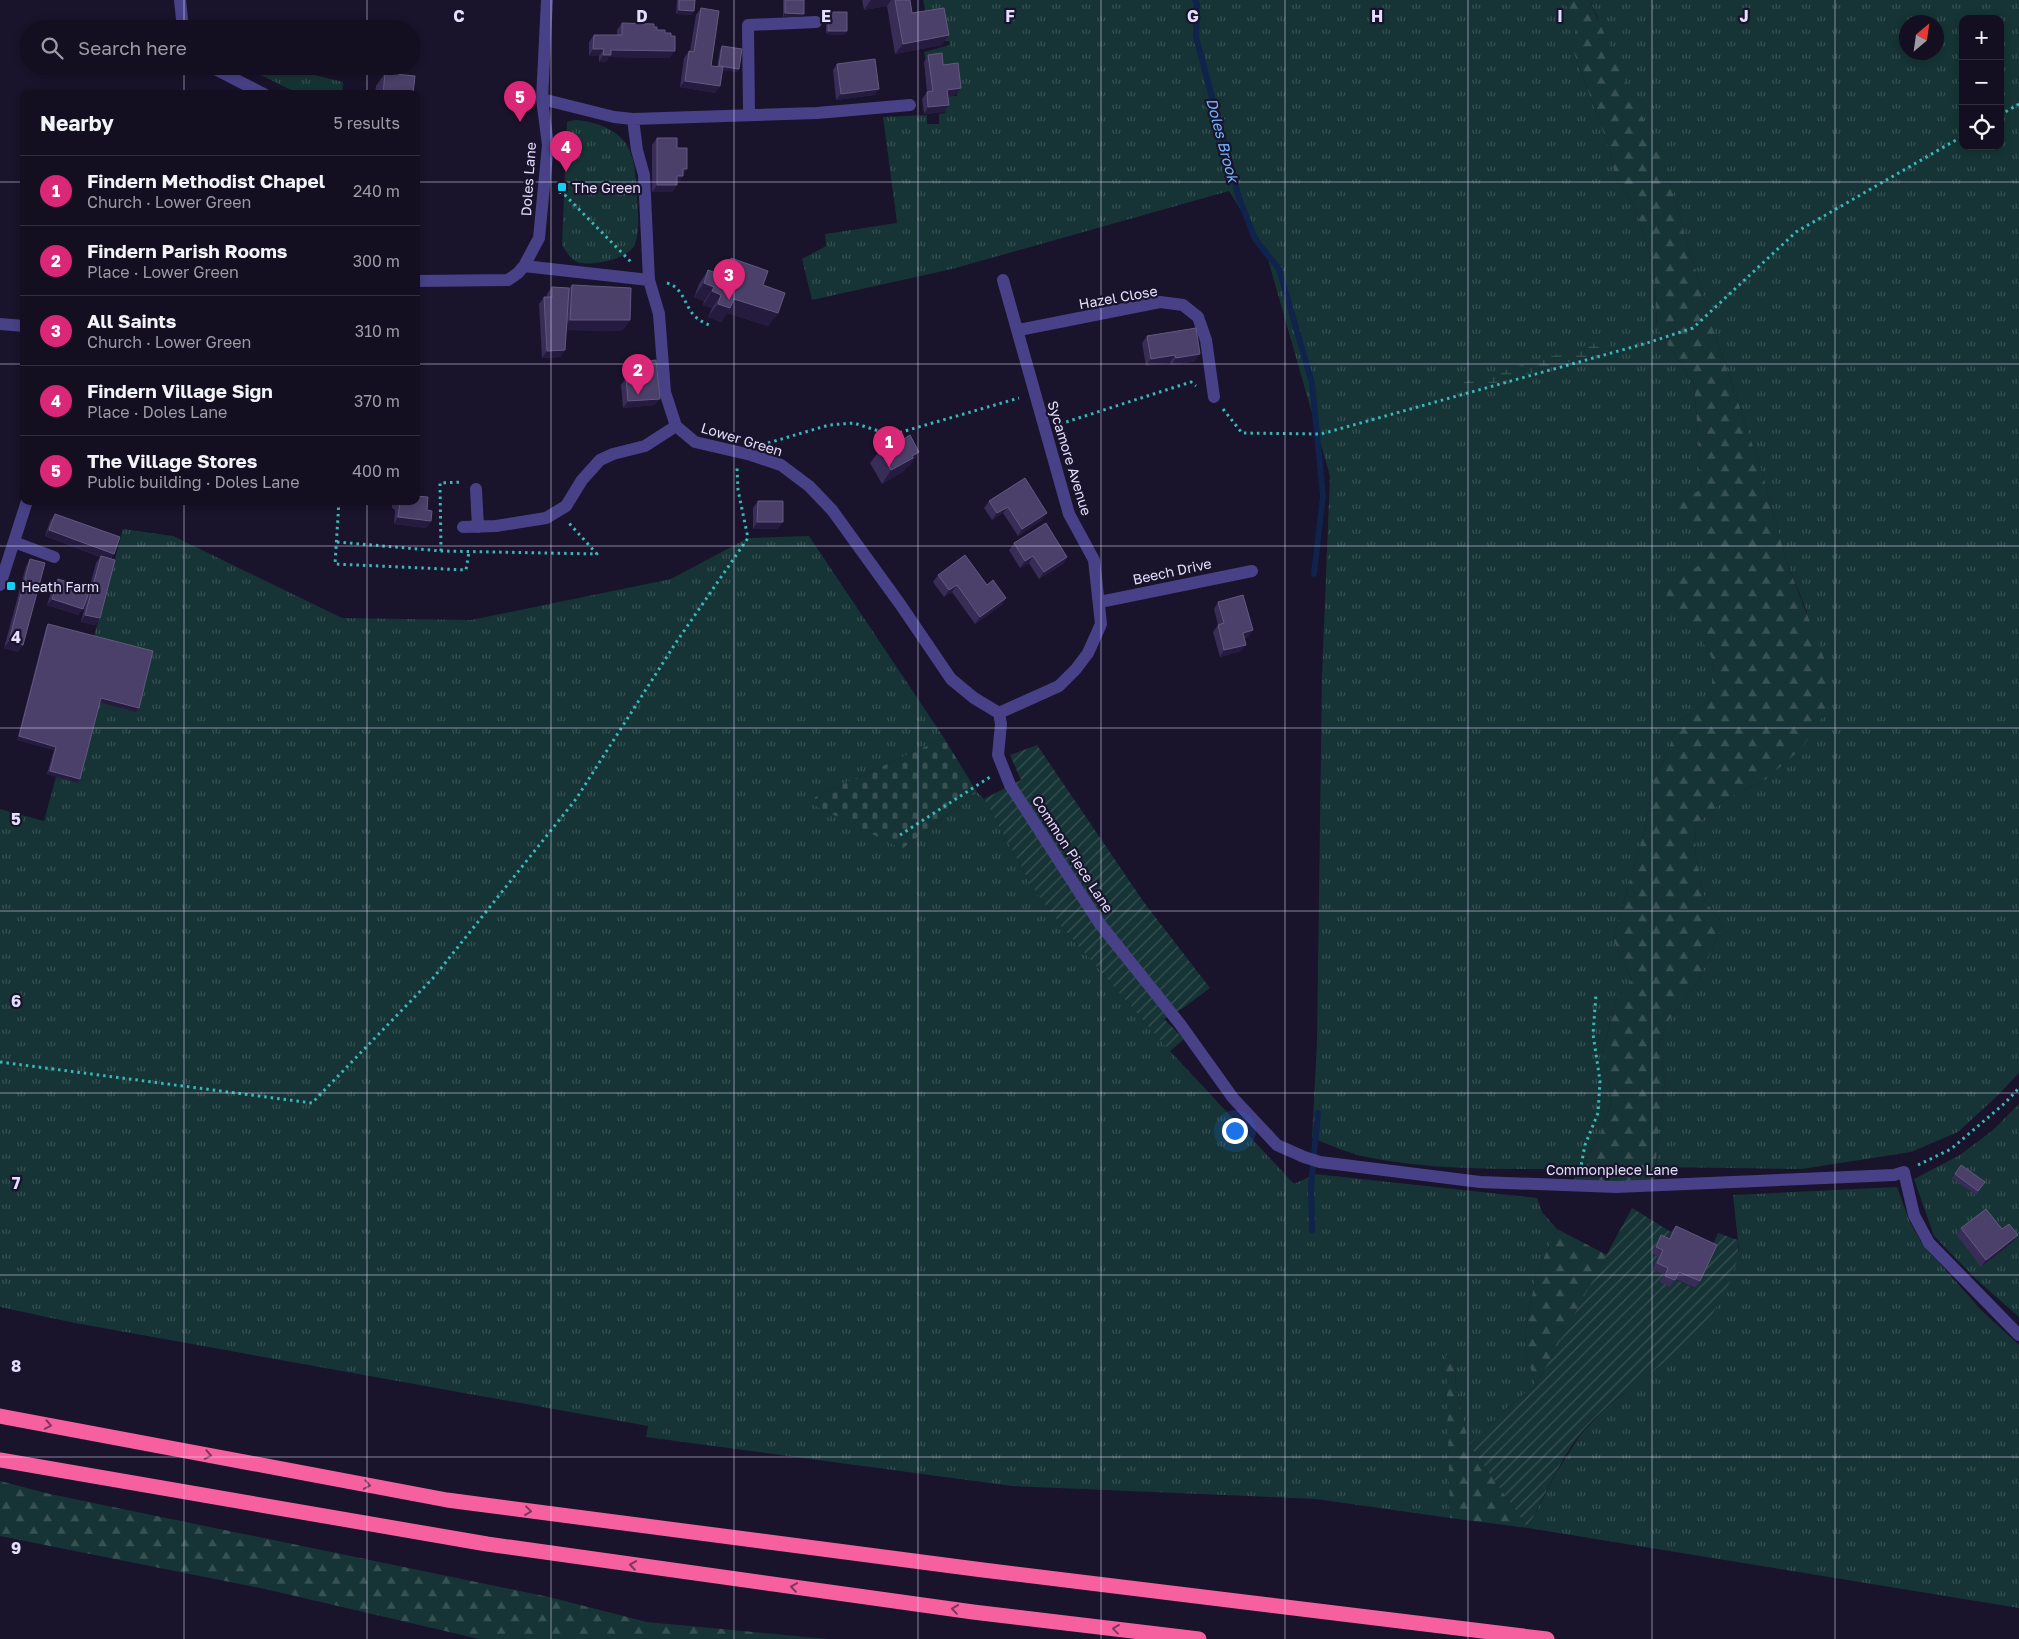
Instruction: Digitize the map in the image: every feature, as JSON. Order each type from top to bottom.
[{"type":"highway","points":[[0,1416],[447,1500],[984,1570],[1548,1639]]},
{"type":"highway","points":[[0,1460],[488,1544],[964,1611],[1199,1639]]},
{"type":"street","points":[[180,0],[182,20]]},
{"type":"street","name":"Doles Lane","points":[[524,266],[539,238],[548,145],[542,99],[547,0]]},
{"type":"street","points":[[749,114],[748,24],[816,22]]},
{"type":"street","points":[[227,75],[256,90]]},
{"type":"street","points":[[542,99],[614,117],[633,119],[813,113],[910,105]]},
{"type":"street","points":[[464,527],[496,526],[546,518],[566,506],[582,480],[600,460],[613,454],[646,446],[676,426],[665,392],[659,314],[649,280],[644,174],[637,150],[633,119]]},
{"type":"street","points":[[420,281],[508,280],[518,274],[524,266],[649,280]]},
{"type":"street","name":"Sycamore Avenue","points":[[999,713],[1059,686],[1076,669],[1088,653],[1101,624],[1094,560],[1069,514],[1044,430],[1019,330],[1003,280]]},
{"type":"street","name":"Hazel Close","points":[[1019,330],[1160,302],[1183,305],[1198,316],[1206,340],[1214,397]]},
{"type":"street","points":[[0,324],[20,326]]},
{"type":"street","name":"Lower Green","points":[[676,426],[695,442],[781,465],[809,486],[832,510],[951,679],[974,698],[999,713]]},
{"type":"street","points":[[476,489],[478,526]]},
{"type":"street","points":[[0,585],[26,505]]},
{"type":"street","points":[[14,542],[54,557]]},
{"type":"street","name":"Beech Drive","points":[[1100,602],[1252,571]]},
{"type":"street","name":"Common Piece Lane","points":[[999,713],[1001,724],[998,755],[1010,785],[1100,924],[1180,1024],[1233,1098],[1277,1144],[1304,1157],[1320,1162]]},
{"type":"street","name":"Commonpiece Lane","points":[[1320,1162],[1480,1182],[1616,1187],[1894,1176],[1904,1172]]},
{"type":"street","points":[[1904,1172],[1914,1215],[1929,1243],[2019,1335]]},
{"type":"path","points":[[2004,113],[2019,104]]},
{"type":"path","points":[[1044,430],[1192,382],[1214,397],[1242,433],[1322,434],[1647,343],[1693,328],[1796,232],[1959,138]]},
{"type":"path","points":[[543,190],[563,193],[649,280],[670,283],[675,286],[693,314],[709,325]]},
{"type":"path","points":[[765,444],[830,425],[854,423],[891,435],[1035,394]]},
{"type":"path","points":[[0,1062],[312,1103],[434,977],[576,799],[675,644],[748,538],[738,490],[737,452]]},
{"type":"path","points":[[440,552],[440,483],[474,482],[476,489]]},
{"type":"path","points":[[339,505],[335,564],[466,570],[468,552]]},
{"type":"path","points":[[337,542],[440,552],[597,554],[558,511]]},
{"type":"path","points":[[900,835],[1004,769]]},
{"type":"path","points":[[1577,1186],[1585,1145],[1598,1113],[1600,1080],[1593,1034],[1596,995]]},
{"type":"path","points":[[1904,1172],[1951,1148],[2005,1103],[2019,1088]]},
{"type":"green space","points":[[923,0],[1563,0],[1577,25],[1573,50],[1608,145],[1615,175],[1636,210],[1654,268],[1657,328],[1694,384],[1704,541],[1700,565],[1664,585],[1690,618],[1714,662],[1712,698],[1678,722],[1666,756],[1655,774],[1645,829],[1613,939],[1632,980],[1617,998],[1603,1049],[1612,1101],[1600,1134],[1580,1169],[1442,1167],[1388,1161],[1362,1156],[1312,1138],[1317,1042],[1322,675],[1330,476],[1265,249],[1229,191],[952,269],[812,300],[802,259],[826,246],[825,234],[897,223],[883,117],[927,115],[927,124],[939,124],[939,114],[945,113],[943,97],[957,96],[954,69],[926,61],[924,52],[950,45],[949,41],[944,41],[927,20]]},
{"type":"green space","points":[[1563,0],[1589,0],[1664,164],[1712,325],[1764,479],[1786,560],[1827,666],[1825,713],[1802,748],[1765,780],[1726,799],[1695,825],[1696,860],[1705,901],[1723,924],[1698,982],[1665,1025],[1658,1048],[1665,1079],[1654,1185],[1571,1185],[1600,1134],[1612,1101],[1603,1049],[1617,998],[1632,980],[1613,939],[1645,829],[1655,774],[1666,756],[1678,722],[1712,698],[1714,662],[1690,619],[1671,616],[1664,584],[1700,565],[1703,541],[1665,508],[1702,489],[1694,384],[1657,328],[1654,268],[1636,210],[1615,175],[1608,145],[1573,50],[1576,25]]},
{"type":"green space","points":[[1589,0],[2019,0],[2019,1073],[1958,1132],[1911,1152],[1802,1169],[1656,1167],[1665,1079],[1658,1048],[1665,1025],[1698,982],[1723,924],[1705,901],[1696,860],[1695,825],[1726,799],[1765,780],[1807,612],[1786,560],[1764,479],[1712,325],[1664,164],[1598,50],[1598,18]]},
{"type":"green space","points":[[260,75],[315,75],[343,82],[342,90],[291,90]]},
{"type":"green space","points":[[575,120],[590,122],[613,132],[625,142],[631,155],[636,179],[638,233],[632,249],[618,258],[591,263],[577,262],[570,257],[562,245],[567,122]]},
{"type":"green space","points":[[1609,339],[1612,350],[1464,392],[1460,383]]},
{"type":"green space","points":[[123,529],[173,536],[342,618],[471,620],[671,579],[748,538],[809,536],[944,738],[815,797],[902,849],[977,792],[984,799],[1033,888],[1062,927],[1170,1051],[1294,1184],[1315,1174],[1537,1198],[1542,1212],[1557,1229],[1536,1275],[1525,1332],[1526,1355],[1536,1385],[1508,1407],[1469,1444],[1456,1387],[1454,1356],[1447,1355],[1450,1518],[1316,1499],[1012,1486],[646,1437],[648,1426],[75,1323],[0,1307],[0,809],[44,821],[56,777],[78,782],[93,640]]},
{"type":"green space","points":[[944,738],[977,792],[902,849],[814,805],[815,797]]},
{"type":"green space","points":[[1037,745],[1143,901],[1210,988],[1164,1019],[1184,1039],[1170,1051],[1062,927],[1033,888],[984,799],[1021,780],[1010,755]]},
{"type":"green space","points":[[2019,1104],[2019,1317],[1977,1280],[1934,1236],[1914,1179],[1960,1155],[1993,1130]]},
{"type":"green space","points":[[1897,1187],[1909,1220],[1921,1242],[1981,1310],[2019,1345],[2019,1608],[1528,1528],[1556,1473],[1581,1434],[1602,1411],[1683,1346],[1739,1250],[1733,1195]]},
{"type":"green space","points":[[1632,1208],[1671,1232],[1665,1246],[1651,1253],[1658,1257],[1652,1269],[1694,1288],[1718,1233],[1738,1240],[1738,1255],[1734,1270],[1729,1284],[1713,1313],[1692,1338],[1611,1404],[1581,1433],[1559,1467],[1528,1528],[1469,1444],[1508,1407],[1536,1385]]},
{"type":"green space","points":[[1557,1229],[1607,1255],[1536,1385],[1526,1355],[1525,1332],[1536,1275]]},
{"type":"green space","points":[[1446,1355],[1454,1355],[1456,1387],[1469,1444],[1528,1528],[1450,1518]]},
{"type":"green space","points":[[0,1481],[50,1494],[549,1597],[647,1622],[827,1639],[479,1639],[265,1589],[0,1536]]},
{"type":"building","points":[[679,0],[695,0],[694,11],[679,10]]},
{"type":"building","points":[[785,0],[804,0],[804,14],[785,13]]},
{"type":"building","points":[[895,0],[910,0],[912,13],[944,8],[949,35],[903,44]]},
{"type":"building","points":[[701,8],[719,11],[711,66],[723,67],[720,86],[685,81],[689,51],[694,52]]},
{"type":"building","points":[[829,12],[847,12],[847,31],[828,31]]},
{"type":"building","points":[[622,23],[654,24],[657,30],[665,30],[665,33],[671,33],[671,36],[675,36],[675,51],[611,50],[611,55],[603,55],[604,49],[593,49],[594,35],[622,35]]},
{"type":"building","points":[[722,46],[742,49],[739,69],[719,66]]},
{"type":"building","points":[[942,53],[943,65],[958,63],[961,88],[947,90],[949,105],[928,107],[927,92],[933,91],[928,55]]},
{"type":"building","points":[[875,59],[879,89],[841,94],[837,64]]},
{"type":"building","points":[[385,75],[415,76],[413,90],[383,90]]},
{"type":"building","points":[[657,138],[677,138],[677,148],[687,148],[687,169],[683,169],[683,176],[677,176],[677,185],[657,185]]},
{"type":"building","points":[[731,258],[768,271],[763,285],[785,293],[778,313],[734,299],[730,308],[718,304],[721,295],[712,291],[714,287],[704,283],[708,270],[719,274],[721,269],[726,271]]},
{"type":"building","points":[[572,285],[631,288],[630,320],[570,320]]},
{"type":"building","points":[[552,287],[569,288],[565,350],[547,351],[544,297],[552,297]]},
{"type":"building","points":[[1196,328],[1200,354],[1176,358],[1175,355],[1151,359],[1147,336]]},
{"type":"building","points":[[656,360],[660,399],[628,401],[626,378],[642,377],[641,362]]},
{"type":"building","points":[[910,435],[919,452],[912,456],[913,458],[891,470],[880,450],[902,437],[904,439]]},
{"type":"building","points":[[1025,478],[1047,513],[1022,529],[1008,507],[997,513],[989,501]]},
{"type":"building","points":[[420,496],[428,497],[427,510],[432,511],[431,521],[398,517],[400,505],[420,505]]},
{"type":"building","points":[[758,501],[783,501],[783,522],[757,522]]},
{"type":"building","points":[[55,514],[120,537],[114,554],[49,530]]},
{"type":"building","points":[[1046,523],[1067,557],[1044,572],[1033,556],[1025,561],[1014,543]]},
{"type":"building","points":[[965,555],[987,585],[993,580],[1006,598],[980,617],[957,585],[949,590],[938,575]]},
{"type":"building","points":[[101,556],[115,560],[100,618],[85,615]]},
{"type":"building","points":[[30,559],[45,563],[23,645],[9,641]]},
{"type":"building","points":[[58,579],[90,589],[83,609],[52,599]]},
{"type":"building","points":[[1243,595],[1253,630],[1243,633],[1246,645],[1224,650],[1218,625],[1224,623],[1218,602]]},
{"type":"building","points":[[48,624],[153,651],[139,708],[101,698],[80,779],[50,771],[56,747],[19,736]]},
{"type":"building","points":[[1961,1165],[1985,1182],[1978,1191],[1955,1174]]},
{"type":"building","points":[[1986,1209],[2002,1229],[2009,1224],[2018,1235],[1986,1260],[1961,1228]]},
{"type":"building","points":[[1676,1226],[1717,1245],[1700,1281],[1679,1272],[1675,1280],[1665,1276],[1668,1268],[1657,1263],[1663,1250],[1656,1247],[1661,1235],[1670,1239]]},
{"type":"waterway","name":"Doles Brook","points":[[1195,0],[1197,5],[1196,37],[1239,198],[1255,239],[1279,269],[1312,383],[1323,496],[1314,574]]},
{"type":"waterway","points":[[1312,1230],[1311,1185],[1318,1113]]},
{"type":"place","name":"The Village Stores","points":[[520,122]]},
{"type":"place","name":"Findern Village Sign","points":[[566,172]]},
{"type":"place","name":"The Green","points":[[562,187]]},
{"type":"place","name":"All Saints","points":[[729,300]]},
{"type":"place","name":"Findern Parish Rooms","points":[[638,395]]},
{"type":"place","name":"Findern Methodist Chapel","points":[[889,467]]},
{"type":"place","name":"Heath Farm","points":[[11,586]]}]
